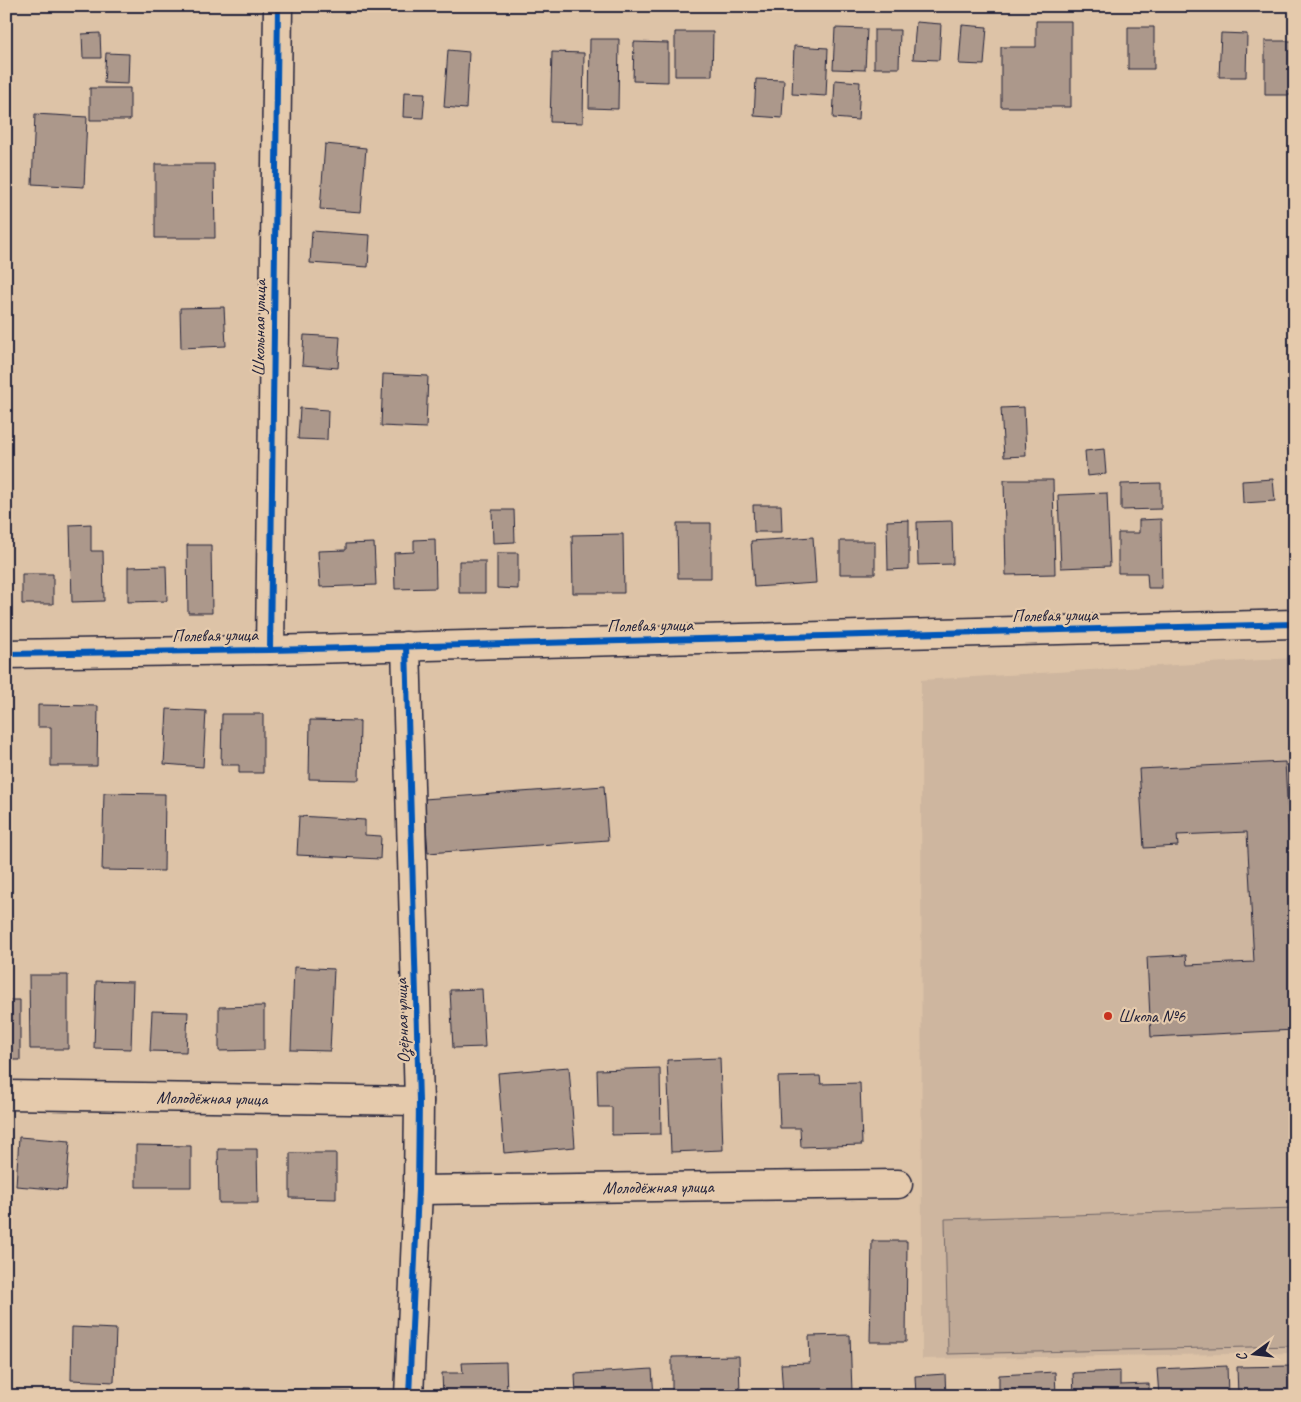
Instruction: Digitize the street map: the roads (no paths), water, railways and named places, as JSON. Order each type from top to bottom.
[{"type":"street","name":"Школьная улица","points":[[270,650],[278,6]]},
{"type":"street","name":"Полевая улица","points":[[6,654],[270,650],[1295,624]]},
{"type":"street","name":"Озёрная улица","points":[[406,646],[419,1101],[418,1190],[409,1396]]},
{"type":"street","name":"Молодёжная улица","points":[[6,1095],[419,1101]]},
{"type":"street","name":"Молодёжная улица","points":[[418,1190],[898,1184]]},
{"type":"place","name":"Школа №6","points":[[1108,1016]]}]
